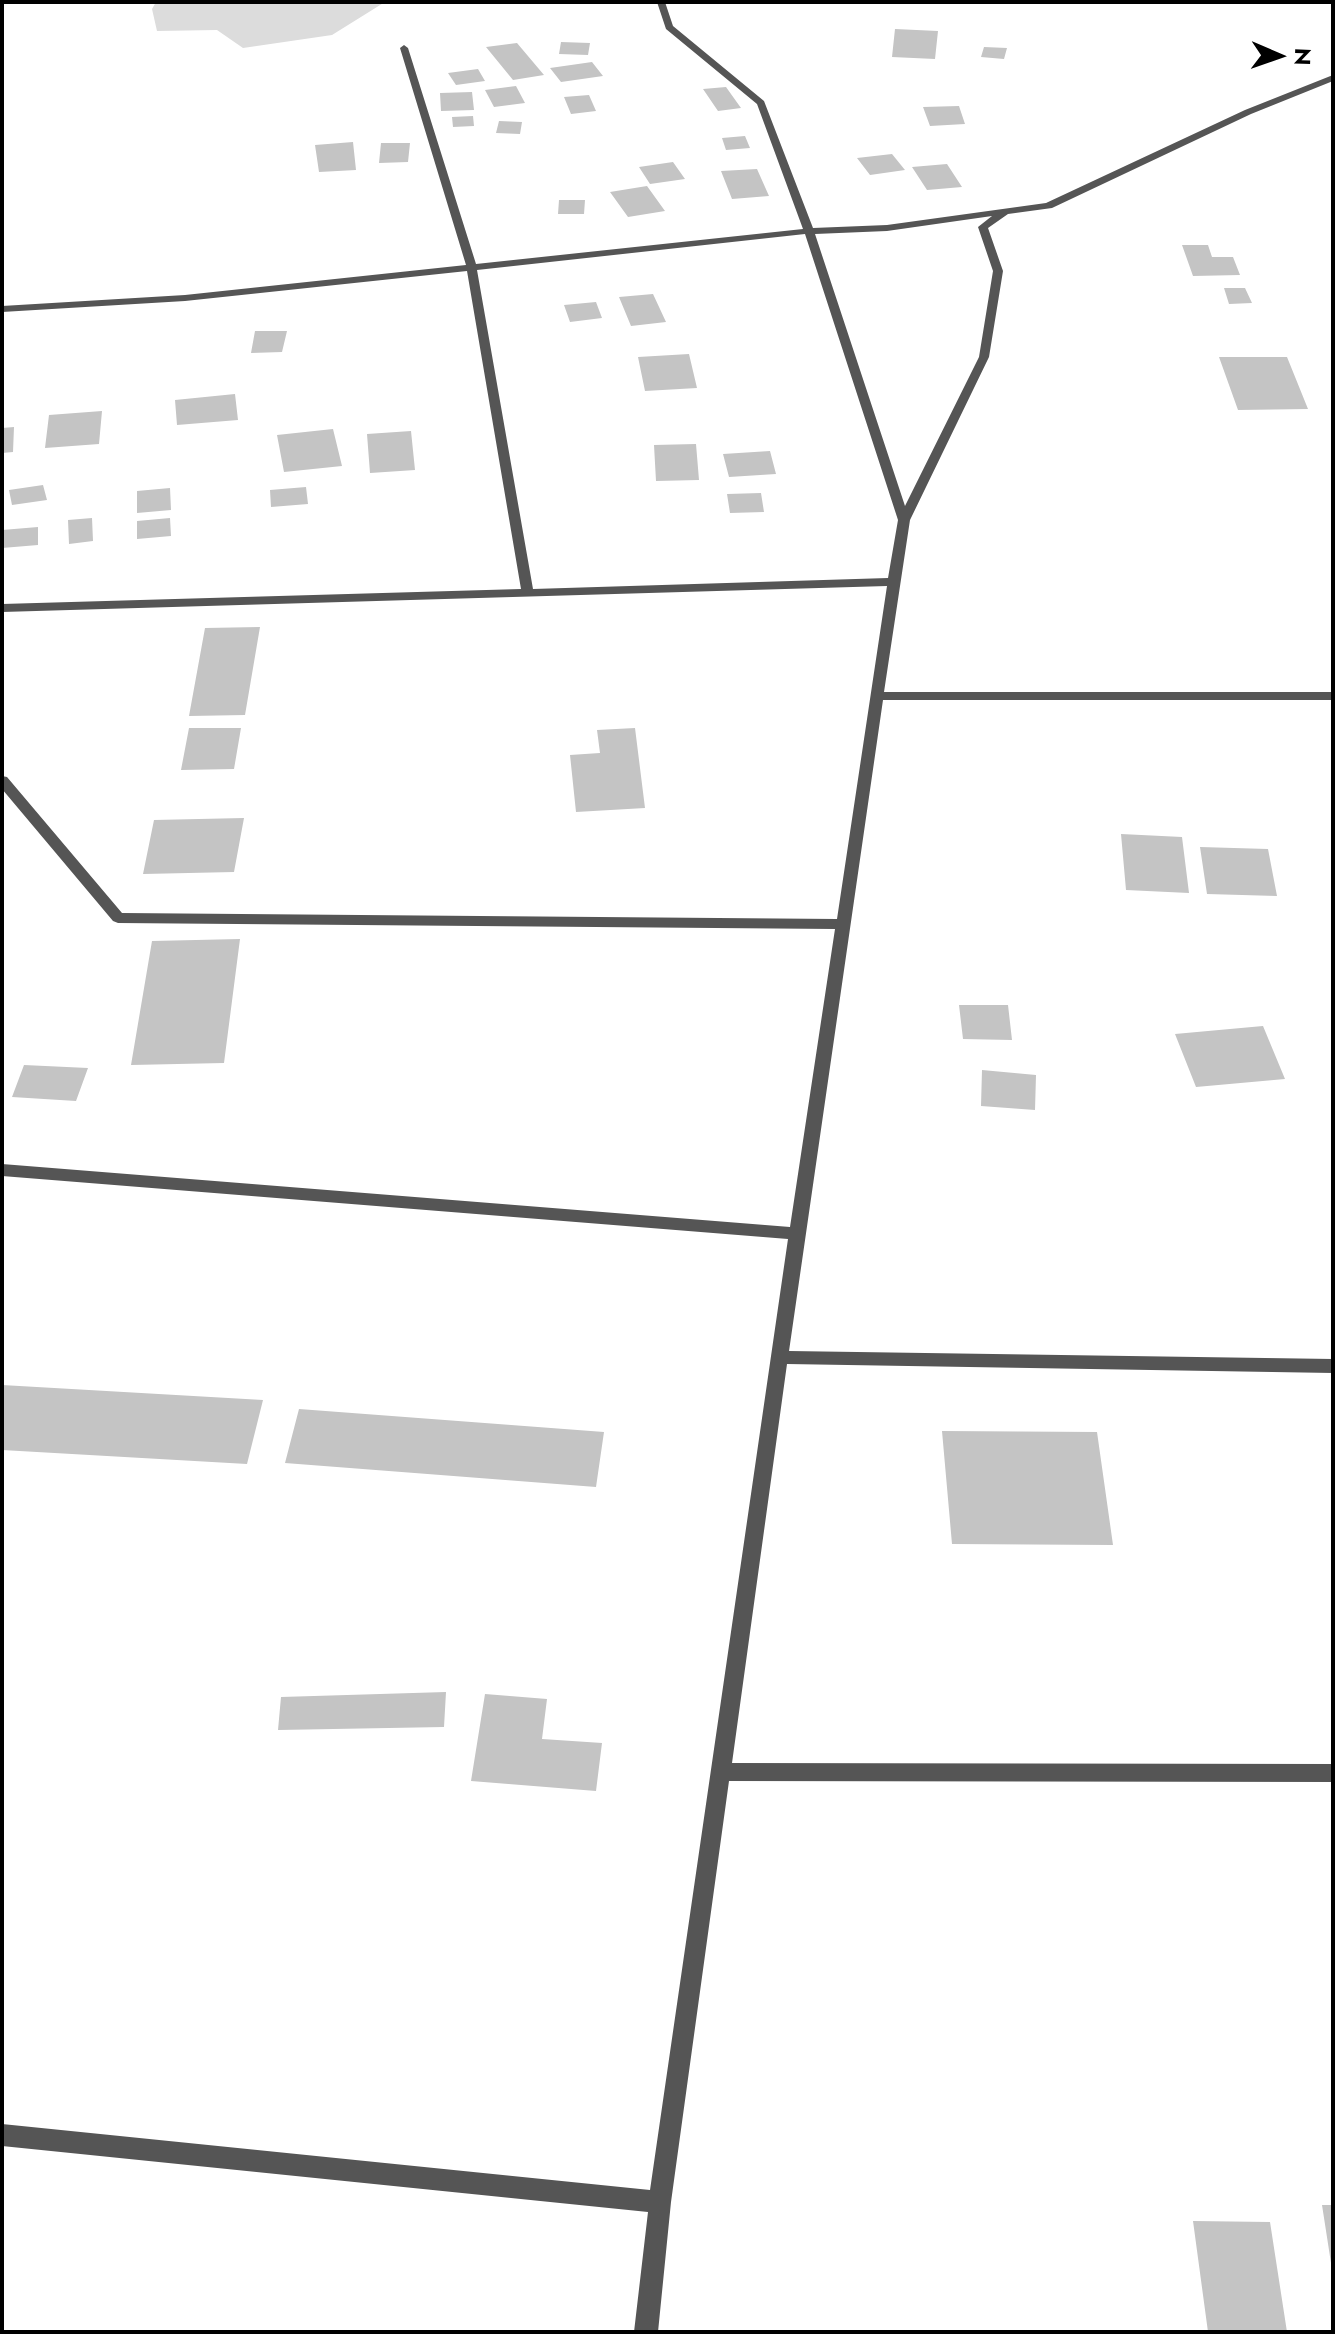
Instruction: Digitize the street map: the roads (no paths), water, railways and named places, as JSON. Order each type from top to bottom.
[{"type":"street","points":[[661,2],[669,27],[761,103],[809,231],[904,520]]},
{"type":"street","points":[[404,48],[472,268],[528,593]]},
{"type":"street","points":[[2,309],[185,298],[809,231],[887,228],[1048,206],[1248,112],[1333,78]]},
{"type":"street","points":[[646,2332],[660,2202],[779,1357],[904,520],[984,357],[998,271],[983,227],[1005,211]]},
{"type":"street","points":[[2,608],[894,582]]},
{"type":"street","points":[[877,696],[1333,696]]},
{"type":"street","points":[[2,780],[118,918],[843,924]]},
{"type":"street","points":[[2,1170],[797,1234]]},
{"type":"street","points":[[779,1357],[1333,1366]]},
{"type":"street","points":[[721,1772],[1333,1773]]},
{"type":"street","points":[[2,2135],[660,2202]]}]
